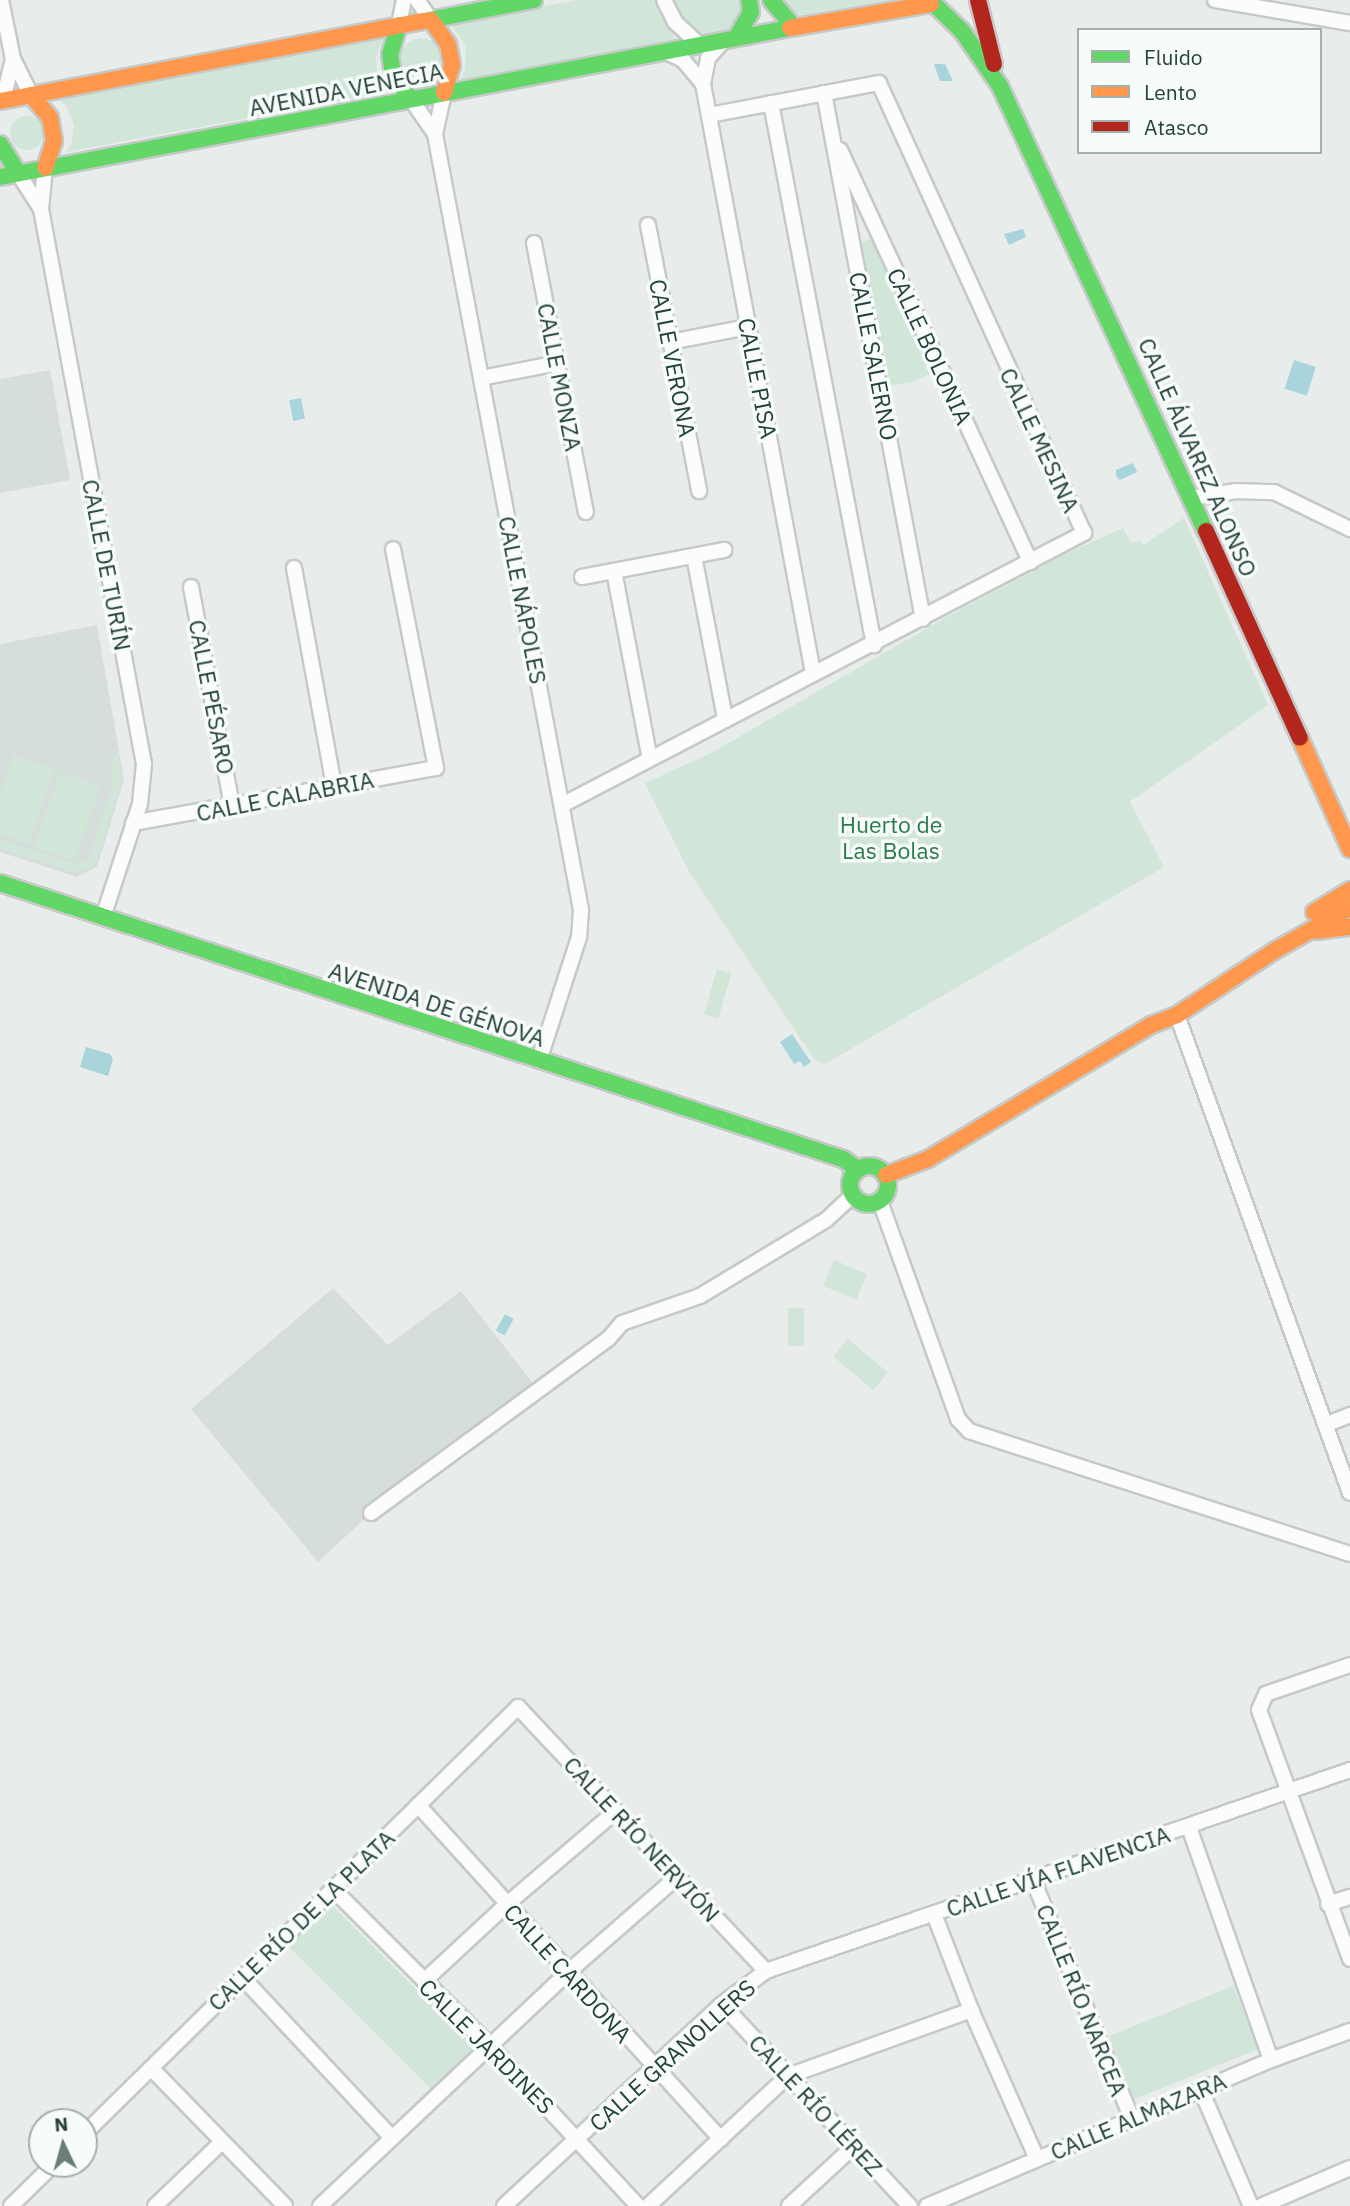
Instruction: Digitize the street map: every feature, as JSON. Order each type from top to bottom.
[{"type":"street","points":[[1,0],[13,59],[31,95],[50,118],[54,141],[45,168]]},
{"type":"street","points":[[404,0],[390,54],[393,75],[411,99]]},
{"type":"street","points":[[417,0],[448,44],[452,65],[444,93]]},
{"type":"street","points":[[1,105],[31,95],[534,0]]},
{"type":"street","points":[[664,0],[675,22],[700,45]]},
{"type":"street","points":[[731,38],[751,12],[749,0]]},
{"type":"street","points":[[771,0],[773,6],[794,27]]},
{"type":"street","points":[[1215,0],[1350,23]]},
{"type":"street","name":"AVENIDA VENECIA","points":[[0,177],[731,38],[930,3],[964,1]]},
{"type":"street","name":"CALLE ÁLVAREZ ALONSO","points":[[964,1],[1000,86],[1350,849]]},
{"type":"street","name":"CALLE ÁLVAREZ ALONSO","points":[[930,3],[962,31],[1000,86]]},
{"type":"street","name":"CALLE PISA","points":[[731,38],[708,58],[703,84],[813,673]]},
{"type":"street","points":[[664,51],[684,60],[699,75],[703,84]]},
{"type":"street","points":[[1,105],[13,59]]},
{"type":"street","name":"CALLE MESINA","points":[[562,804],[813,673],[874,645],[1084,533],[879,83],[709,116]]},
{"type":"street","name":"CALLE NÁPOLES","points":[[444,93],[435,134],[580,901],[581,928],[539,1062]]},
{"type":"street","name":"CALLE SALERNO","points":[[824,93],[923,619]]},
{"type":"street","name":"CALLE NÁPOLES","points":[[411,99],[435,134]]},
{"type":"street","points":[[771,103],[874,645]]},
{"type":"street","name":"CALLE BOLONIA","points":[[831,130],[1030,562]]},
{"type":"street","points":[[0,144],[18,173]]},
{"type":"street","name":"CALLE DE TURÍN","points":[[45,168],[41,209],[145,779],[134,823],[103,917]]},
{"type":"street","name":"CALLE DE TURÍN","points":[[18,173],[41,209]]},
{"type":"street","name":"CALLE VERONA","points":[[648,225],[699,491]]},
{"type":"street","name":"CALLE MONZA","points":[[534,243],[586,512]]},
{"type":"street","points":[[670,342],[748,327]]},
{"type":"street","points":[[481,378],[558,363]]},
{"type":"street","points":[[1191,498],[1236,491],[1274,492],[1350,529]]},
{"type":"street","name":"CALLE CALABRIA","points":[[134,823],[436,768],[393,549]]},
{"type":"street","points":[[582,577],[724,550]]},
{"type":"street","points":[[694,556],[725,719]]},
{"type":"street","points":[[294,568],[334,787]]},
{"type":"street","points":[[614,571],[650,759]]},
{"type":"street","name":"CALLE PÉSARO","points":[[191,587],[232,806]]},
{"type":"street","name":"AVENIDA DE GÉNOVA","points":[[0,883],[539,1062],[837,1157],[858,1169]]},
{"type":"street","points":[[1279,948],[1303,919],[1350,890]]},
{"type":"street","points":[[886,1175],[928,1159],[1151,1025],[1177,1015],[1279,948],[1350,908]]},
{"type":"street","points":[[1279,948],[1313,931],[1350,927]]},
{"type":"street","points":[[1177,1015],[1350,1493]]},
{"type":"street","points":[[873,1166],[886,1175],[888,1189],[880,1201],[865,1204],[853,1195],[851,1178],[858,1169],[873,1166]]},
{"type":"street","points":[[371,1513],[589,1353],[622,1323],[700,1296],[826,1220],[841,1209],[853,1195]]},
{"type":"street","points":[[880,1201],[956,1412],[969,1432],[1350,1555]]},
{"type":"street","points":[[1325,1425],[1350,1415]]},
{"type":"street","points":[[1350,1665],[1266,1694],[1259,1710],[1287,1793],[1350,1959]]},
{"type":"street","name":"CALLE RÍO DE LA PLATA","points":[[98,2120],[518,1707]]},
{"type":"street","name":"CALLE RÍO NERVIÓN","points":[[518,1707],[766,1971]]},
{"type":"street","name":"CALLE VÍA FLAVENCIA","points":[[766,1971],[1350,1770]]},
{"type":"street","name":"CALLE CARDONA","points":[[418,1805],[567,1973],[721,2139]]},
{"type":"street","points":[[424,1982],[506,1905],[616,1811]]},
{"type":"street","points":[[1189,1827],[1271,2060]]},
{"type":"street","points":[[320,2206],[567,1973],[678,1876]]},
{"type":"street","name":"CALLE RÍO NARCEA","points":[[1033,1880],[1132,2119]]},
{"type":"street","name":"CALLE JARDINES","points":[[333,1889],[490,2046],[578,2138],[638,2206]]},
{"type":"street","points":[[1328,1904],[1350,1897]]},
{"type":"street","points":[[934,1914],[971,2010],[1037,2159]]},
{"type":"street","name":"CALLE GRANOLLERS","points":[[504,2206],[722,2004],[766,1971]]},
{"type":"street","points":[[242,1977],[393,2138]]},
{"type":"street","name":"CALLE RÍO LÉREZ","points":[[722,2004],[910,2206]]},
{"type":"street","points":[[649,2206],[788,2076],[971,2010]]},
{"type":"street","name":"CALLE ALMAZARA","points":[[927,2206],[1271,2060],[1350,2031]]},
{"type":"street","points":[[151,2068],[285,2206]]},
{"type":"street","points":[[1201,2090],[1251,2206]]},
{"type":"street","points":[[155,2206],[222,2142]]},
{"type":"street","points":[[789,2206],[854,2146]]},
{"type":"street","points":[[1261,2206],[1350,2168]]},
{"type":"street","points":[[11,2206],[40,2178]]},
{"type":"shaded area","points":[[50,370],[70,480],[0,493],[0,379]]},
{"type":"shaded area","points":[[97,625],[124,780],[97,867],[77,877],[0,852],[0,644]]},
{"type":"shaded area","points":[[333,1288],[388,1345],[461,1291],[539,1391],[371,1513],[318,1562],[191,1409]]},
{"type":"green space","points":[[577,0],[656,0],[675,39],[460,81],[465,69],[466,46],[450,24]]},
{"type":"green space","points":[[672,0],[741,0],[741,10],[735,27],[726,32],[704,34],[679,18]]},
{"type":"green space","points":[[778,0],[891,0],[796,16]]},
{"type":"green space","points":[[384,37],[376,57],[377,71],[383,82],[394,91],[66,152],[71,145],[74,125],[67,107],[59,99]]},
{"type":"green space","points":[[421,38],[435,44],[441,58],[435,72],[421,78],[407,72],[401,58],[407,44]]},
{"type":"green space","points":[[27,116],[39,121],[44,133],[39,145],[27,150],[15,145],[10,133],[15,121]]},
{"type":"green space","points":[[869,239],[877,240],[935,372],[912,382],[886,386],[859,249],[860,244]]},
{"type":"green space","name":"Huerto de Las Bolas","points":[[1184,518],[1268,705],[1130,802],[1164,867],[825,1064],[815,1060],[689,872],[645,783],[711,753],[950,615],[1065,554],[1123,528],[1131,543],[1140,540],[1143,545]]},
{"type":"green space","points":[[13,755],[54,769],[29,844],[0,834],[0,795]]},
{"type":"green space","points":[[119,755],[121,783],[95,865],[75,873],[0,848],[0,839],[76,865],[90,857],[113,782],[110,757]]},
{"type":"green space","points":[[60,772],[101,786],[75,861],[34,847]]},
{"type":"green space","points":[[717,969],[731,973],[718,1018],[704,1014]]},
{"type":"green space","points":[[834,1260],[867,1274],[856,1300],[823,1286]]},
{"type":"green space","points":[[788,1308],[804,1308],[804,1346],[788,1346]]},
{"type":"green space","points":[[848,1339],[888,1372],[873,1390],[833,1357]]},
{"type":"green space","points":[[323,1896],[474,2047],[432,2090],[281,1938]]},
{"type":"green space","points":[[1233,1986],[1258,2049],[1134,2099],[1109,2036]]},
{"type":"water","points":[[934,64],[945,64],[953,81],[940,81]]},
{"type":"water","points":[[1023,229],[1026,237],[1009,245],[1004,234]]},
{"type":"water","points":[[1294,360],[1316,367],[1307,396],[1285,389]]},
{"type":"water","points":[[301,398],[305,419],[293,421],[289,400]]},
{"type":"water","points":[[1133,463],[1137,472],[1120,480],[1116,476],[1116,470]]},
{"type":"water","points":[[792,1034],[811,1062],[804,1067],[800,1061],[794,1064],[780,1042]]},
{"type":"water","points":[[86,1047],[110,1054],[113,1059],[108,1076],[80,1067]]},
{"type":"water","points":[[505,1314],[514,1319],[505,1335],[496,1331]]},
{"type":"traffic: fast","points":[[424,21],[534,0]]},
{"type":"traffic: fast","points":[[736,38],[751,12],[749,0]]},
{"type":"traffic: fast","points":[[771,0],[794,27]]},
{"type":"traffic: fast","points":[[935,5],[962,31],[1000,86],[1206,531]]},
{"type":"traffic: fast","points":[[399,25],[390,54],[393,75],[411,99]]},
{"type":"traffic: fast","points":[[0,177],[790,28]]},
{"type":"traffic: fast","points":[[0,144],[18,173]]},
{"type":"traffic: fast","points":[[0,883],[843,1159],[858,1169]]},
{"type":"traffic: fast","points":[[869,1166],[883,1171],[888,1185],[883,1199],[869,1204],[855,1199],[850,1185],[855,1171],[869,1166]]},
{"type":"traffic: slow","points":[[790,28],[931,4]]},
{"type":"traffic: slow","points":[[431,20],[448,44],[452,65],[444,93]]},
{"type":"traffic: slow","points":[[0,101],[424,21]]},
{"type":"traffic: slow","points":[[31,95],[50,118],[54,141],[45,168]]},
{"type":"traffic: slow","points":[[1300,738],[1350,849]]},
{"type":"traffic: slow","points":[[1314,912],[1350,890]]},
{"type":"traffic: slow","points":[[886,1175],[928,1159],[1151,1025],[1177,1015],[1274,951],[1350,908]]},
{"type":"traffic: slow","points":[[1316,931],[1350,927]]},
{"type":"traffic: jam","points":[[978,0],[994,64]]},
{"type":"traffic: jam","points":[[1206,531],[1300,738]]}]
